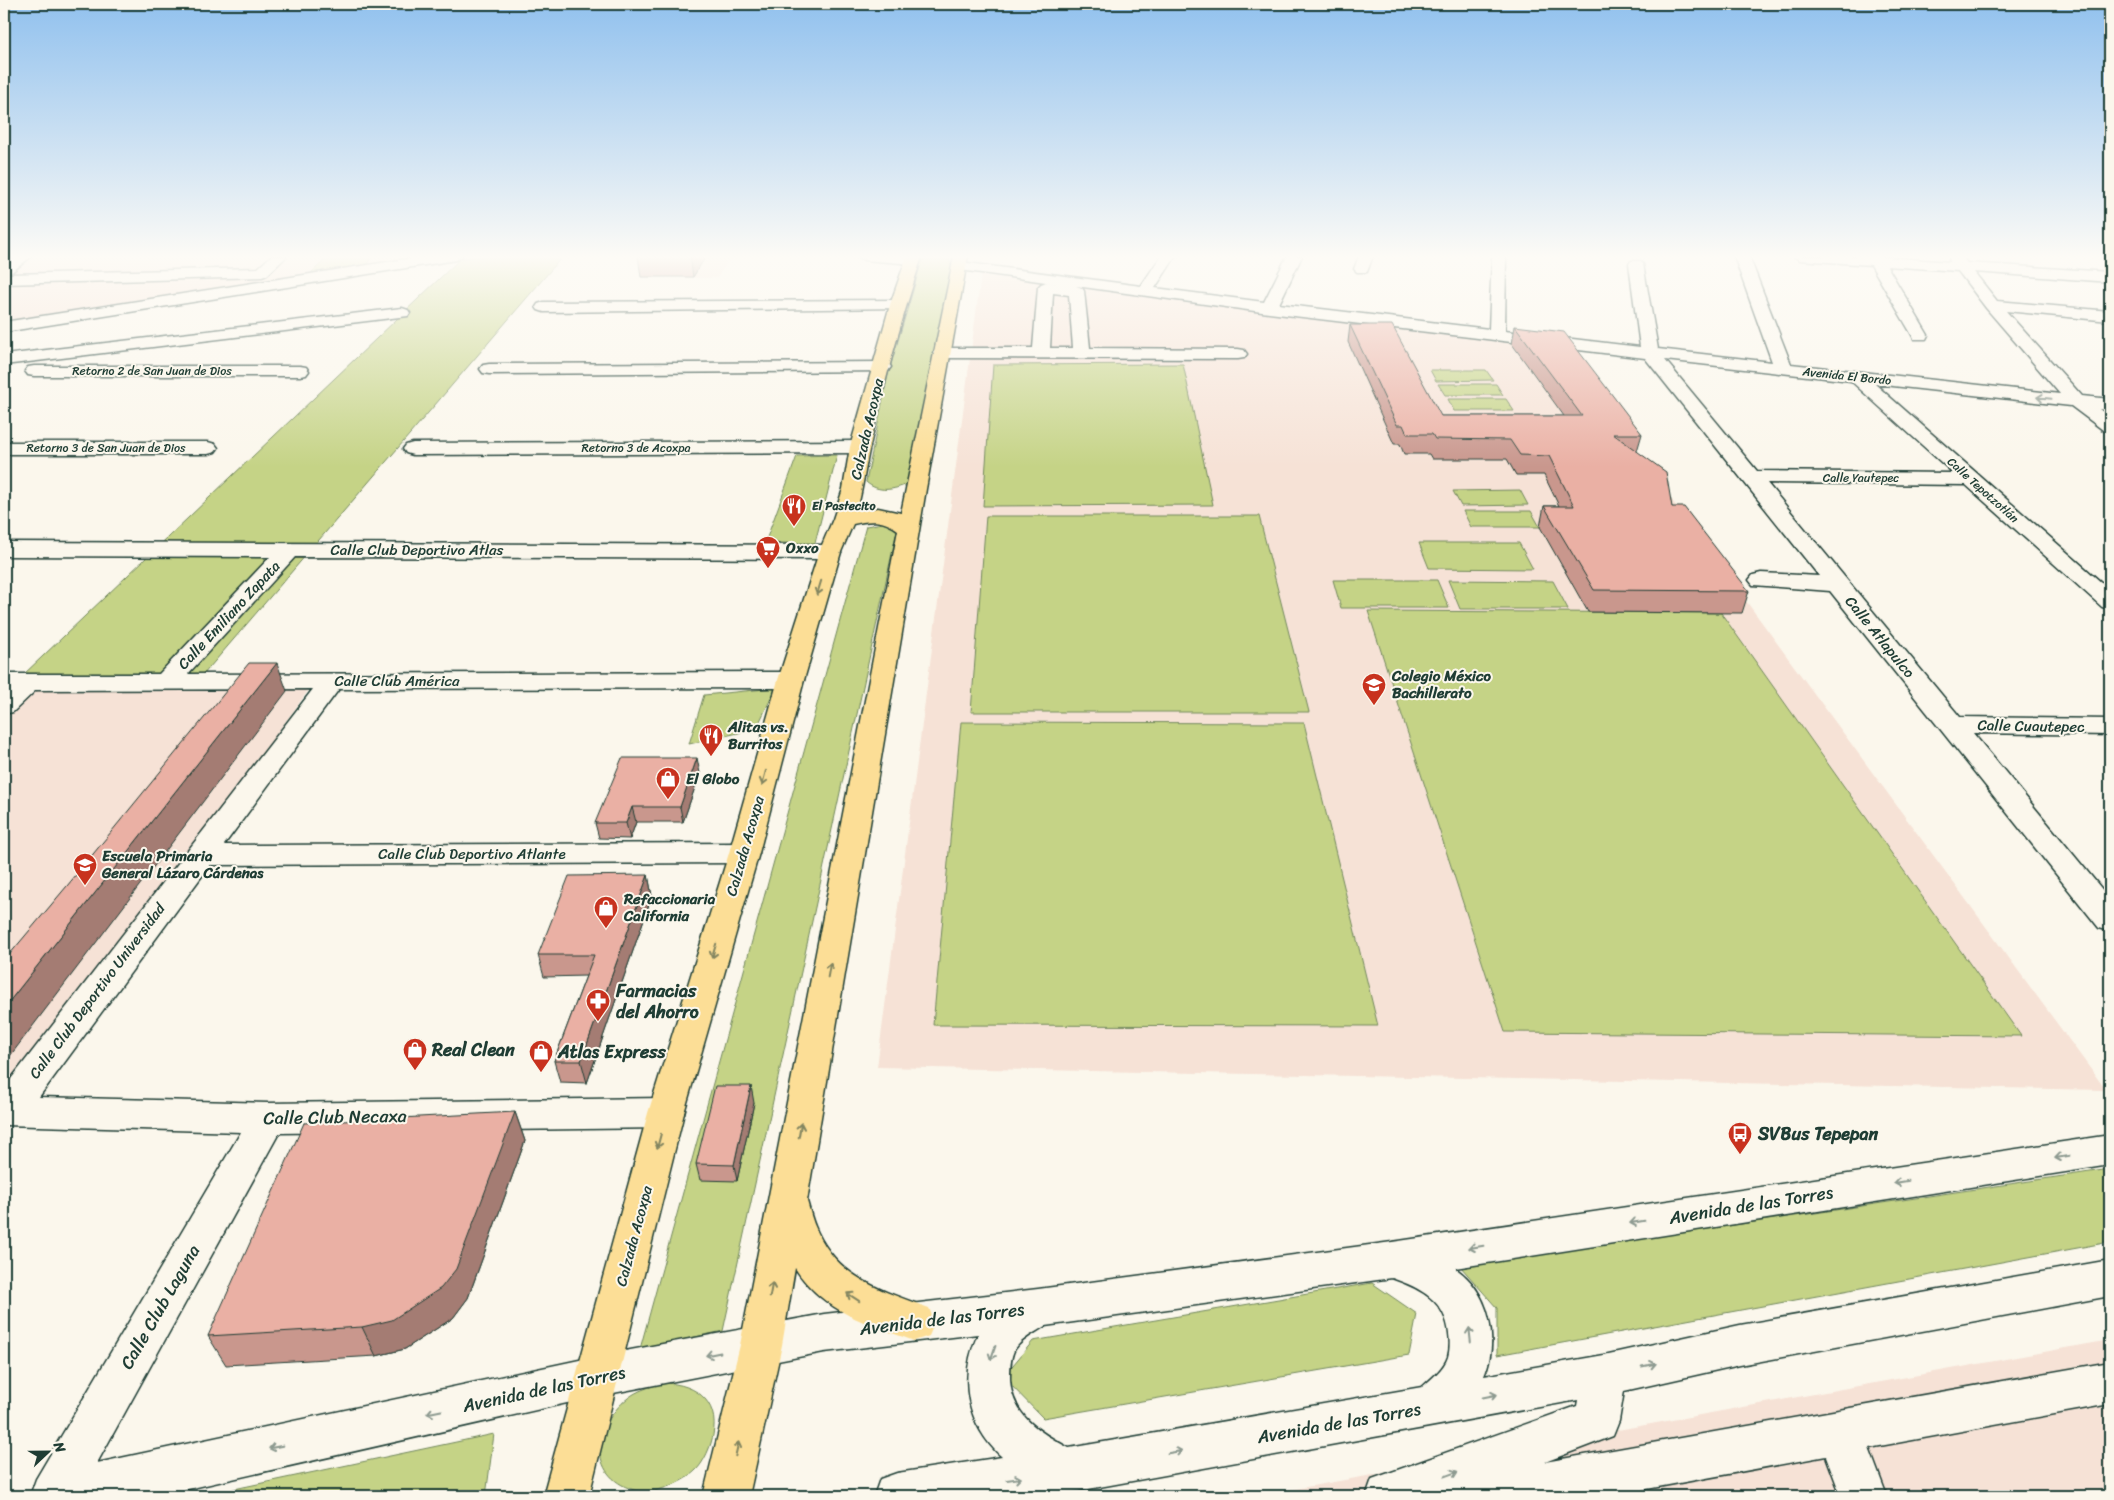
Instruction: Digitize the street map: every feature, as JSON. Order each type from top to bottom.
[{"type":"main road","name":"Calzada Acoxpa","points":[[566,1496],[666,1112],[744,853],[791,680],[830,552],[844,519],[853,489],[860,447],[893,326]]},
{"type":"main road","points":[[726,1496],[761,1344],[909,528],[900,494],[942,353],[947,326]]},
{"type":"main road","points":[[853,489],[881,499],[900,494]]},
{"type":"main road","points":[[844,519],[878,513],[894,516],[909,528]]},
{"type":"main road","points":[[787,1198],[792,1221],[802,1243],[814,1263],[832,1282],[856,1300],[914,1322]]},
{"type":"street","points":[[4,360],[292,326]]},
{"type":"street","points":[[1041,353],[1043,326]]},
{"type":"street","points":[[1079,326],[1082,353]]},
{"type":"street","name":"Avenida El Bordo","points":[[1427,326],[1784,369],[2110,405]]},
{"type":"street","points":[[1497,326],[1497,334]]},
{"type":"street","points":[[1646,326],[1650,353]]},
{"type":"street","points":[[1768,326],[1784,369]]},
{"type":"street","points":[[1915,326],[1920,335]]},
{"type":"street","points":[[2010,326],[2077,402],[2110,426]]},
{"type":"street","points":[[942,353],[1238,354]]},
{"type":"street","name":"Calle Atlapulco","points":[[1650,353],[2110,920]]},
{"type":"street","points":[[489,370],[882,367]]},
{"type":"street","name":"Retorno 2 de San Juan de Dios","points":[[4,371],[300,371]]},
{"type":"street","name":"Calle Tepotzotlán","points":[[1857,377],[1970,478],[2105,592]]},
{"type":"street","name":"Retorno 3 de Acoxpa","points":[[413,449],[860,447]]},
{"type":"street","name":"Retorno 3 de San Juan de Dios","points":[[4,448],[208,448]]},
{"type":"street","name":"Calle Yautepec","points":[[1751,477],[1970,478]]},
{"type":"street","name":"Calle Club Deportivo Atlas","points":[[4,550],[290,549],[830,552]]},
{"type":"street","name":"Calle Emiliano Zapata","points":[[167,681],[290,549]]},
{"type":"street","points":[[1761,580],[1837,584]]},
{"type":"street","name":"Calle Club América","points":[[16,682],[791,680]]},
{"type":"street","name":"Calle Club Deportivo Universidad","points":[[6,1110],[332,681]]},
{"type":"street","points":[[4,706],[16,682]]},
{"type":"street","name":"Calle Cuautepec","points":[[1952,725],[2110,727]]},
{"type":"street","name":"Calle Club Deportivo Atlante","points":[[200,855],[744,853]]},
{"type":"street","name":"Calle Club Necaxa","points":[[6,1110],[268,1118],[666,1112]]},
{"type":"street","name":"Calle Club Laguna","points":[[53,1496],[268,1118]]},
{"type":"street","name":"Avenida de las Torres","points":[[53,1496],[598,1376],[761,1344],[914,1322],[1038,1308],[1392,1260],[2110,1150]]},
{"type":"street","name":"Avenida de las Torres","points":[[1392,1260],[1434,1275],[1448,1285],[1458,1297],[1468,1316],[1472,1339],[1469,1360],[1459,1379],[1434,1406]]},
{"type":"street","name":"Avenida de las Torres","points":[[897,1496],[1066,1471],[1434,1406],[1604,1375],[1740,1345],[2110,1278]]},
{"type":"street","name":"Avenida de las Torres","points":[[1038,1308],[1001,1334],[992,1353],[988,1372],[990,1393],[996,1415],[1010,1435],[1030,1450],[1066,1471]]},
{"type":"street","points":[[1389,1496],[1597,1421],[1604,1375]]},
{"type":"street","points":[[1484,1496],[2110,1383]]},
{"type":"street","points":[[1840,1432],[1864,1496]]},
{"type":"shaded area","name":"Colegio México Bachillerato","points":[[974,326],[1407,326],[1557,344],[2106,1090],[877,1067]]},
{"type":"shaded area","name":"Escuela Primaria General Lázaro Cárdenas","points":[[310,688],[25,1081],[4,1081],[4,690]]},
{"type":"shaded area","points":[[2110,1340],[2110,1496],[1257,1496],[1301,1488]]},
{"type":"green space","points":[[390,326],[503,326],[203,675],[22,676]]},
{"type":"green space","points":[[902,326],[940,326],[907,484],[897,488],[881,489],[866,482],[888,374]]},
{"type":"green space","points":[[1183,364],[1213,505],[983,506],[993,365]]},
{"type":"green space","points":[[1430,370],[1486,370],[1493,380],[1436,381]]},
{"type":"green space","points":[[1438,384],[1496,384],[1503,395],[1445,395]]},
{"type":"green space","points":[[1448,399],[1506,399],[1514,411],[1454,411]]},
{"type":"green space","points":[[837,455],[815,543],[765,543],[797,456]]},
{"type":"green space","points":[[1520,490],[1528,505],[1461,506],[1453,491]]},
{"type":"green space","points":[[1463,511],[1531,511],[1540,527],[1471,527]]},
{"type":"green space","points":[[986,516],[1259,516],[1309,712],[971,712]]},
{"type":"green space","points":[[883,523],[897,530],[723,1331],[640,1349],[866,526]]},
{"type":"green space","points":[[1419,543],[1519,543],[1533,569],[1429,568]]},
{"type":"green space","points":[[1333,580],[1437,580],[1449,608],[1341,608]]},
{"type":"green space","points":[[1448,580],[1553,581],[1568,609],[1460,609]]},
{"type":"green space","points":[[1368,611],[1721,613],[2021,1036],[1505,1032]]},
{"type":"green space","points":[[776,688],[756,729],[689,744],[704,695]]},
{"type":"green space","points":[[961,722],[1304,723],[1378,1026],[933,1025]]},
{"type":"green space","points":[[2110,1169],[2110,1242],[1497,1355],[1497,1308],[1460,1266]]},
{"type":"green space","points":[[1372,1283],[1417,1314],[1409,1355],[1043,1418],[1003,1377],[1033,1341]]},
{"type":"green space","points":[[662,1383],[687,1387],[705,1399],[711,1407],[714,1418],[714,1430],[707,1454],[696,1470],[675,1484],[659,1490],[638,1491],[619,1483],[608,1473],[602,1461],[600,1448],[602,1435],[617,1409],[628,1398],[640,1391]]},
{"type":"green space","points":[[494,1434],[486,1496],[201,1496]]},
{"type":"building","points":[[1350,326],[1393,326],[1441,416],[1582,416],[1515,326],[1564,332],[1642,434],[1613,434],[1666,472],[1672,507],[1684,507],[1749,591],[1594,590],[1544,506],[1574,506],[1549,456],[1520,455],[1510,440],[1435,439],[1432,434],[1407,434],[1403,425],[1397,425]]},
{"type":"building","points":[[249,663],[277,663],[4,1008],[4,961]]},
{"type":"building","points":[[622,758],[697,758],[680,807],[632,807],[626,823],[595,823]]},
{"type":"building","points":[[648,875],[581,1061],[554,1061],[594,955],[538,955],[569,876]]},
{"type":"building","points":[[715,1086],[751,1086],[734,1165],[696,1164]]},
{"type":"building","points":[[515,1112],[456,1269],[441,1288],[392,1320],[362,1327],[208,1336],[304,1123]]},
{"type":"place","name":"El Pastecito","points":[[794,527]]},
{"type":"place","name":"Oxxo","points":[[768,569]]},
{"type":"place","name":"Colegio México Bachillerato","points":[[1374,706]]},
{"type":"place","name":"Alitas vs. Burritos","points":[[711,757]]},
{"type":"place","name":"El Globo","points":[[668,800]]},
{"type":"place","name":"Escuela Primaria General Lázaro Cárdenas","points":[[85,886]]},
{"type":"place","name":"Refaccionaria California","points":[[606,929]]},
{"type":"place","name":"Farmacias del Ahorro","points":[[598,1022]]},
{"type":"place","name":"Real Clean","points":[[415,1071]]},
{"type":"place","name":"Atlas Express","points":[[541,1073]]},
{"type":"place","name":"SVBus Tepepan","points":[[1740,1155]]}]
